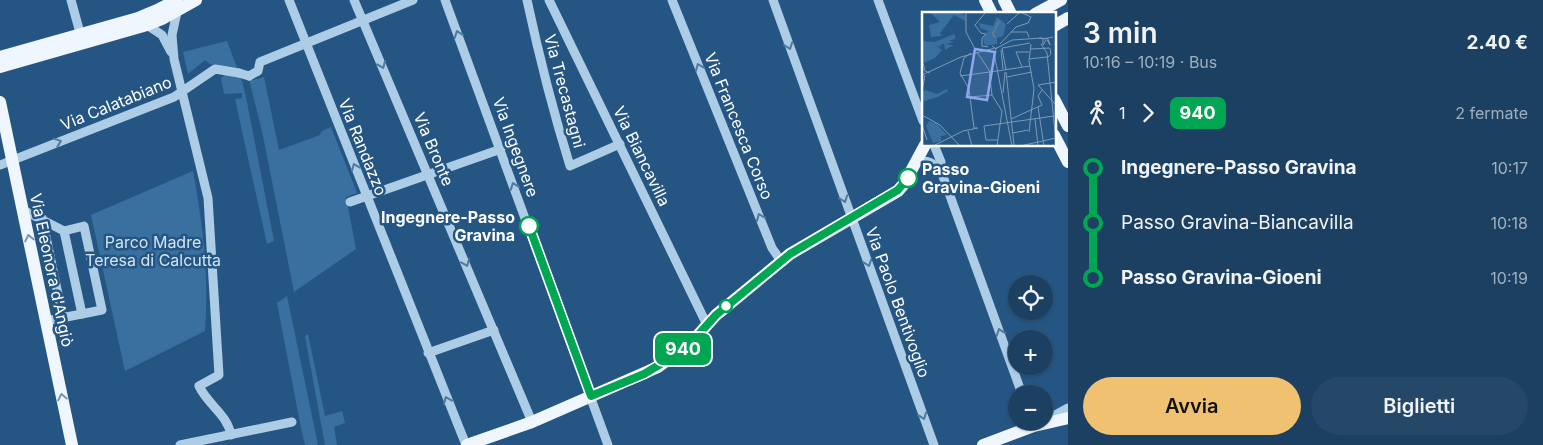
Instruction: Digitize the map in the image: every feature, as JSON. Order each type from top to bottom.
[{"type":"main road","points":[[0,67],[157,10],[196,0]]},
{"type":"main road","points":[[985,0],[991,12]]},
{"type":"main road","points":[[1004,0],[1010,12]]},
{"type":"main road","points":[[1039,12],[1061,0]]},
{"type":"main road","points":[[0,57],[147,25],[177,6]]},
{"type":"main road","points":[[1056,25],[1068,18]]},
{"type":"main road","name":"Via Eleonora d'Angiò","points":[[0,102],[72,445]]},
{"type":"main road","points":[[1056,103],[1068,126]]},
{"type":"main road","points":[[1056,139],[1068,162]]},
{"type":"main road","points":[[466,445],[532,422],[658,367],[690,344],[730,302],[781,261],[806,243],[898,190],[904,184],[924,146]]},
{"type":"main road","points":[[1053,420],[1068,418]]},
{"type":"main road","points":[[983,445],[1019,430]]},
{"type":"street","points":[[70,0],[82,38]]},
{"type":"street","name":"Via Randazzo","points":[[289,0],[466,445]]},
{"type":"street","name":"Via Bronte","points":[[354,0],[532,422]]},
{"type":"street","points":[[306,43],[413,0]]},
{"type":"street","name":"Via Ingegnere","points":[[445,0],[608,445]]},
{"type":"street","name":"Via Trecastagni","points":[[527,0],[552,111],[570,166],[620,144]]},
{"type":"street","name":"Via Biancavilla","points":[[549,0],[708,325]]},
{"type":"street","name":"Via Francesca Corso","points":[[672,0],[772,248],[781,261]]},
{"type":"street","name":"Via Paolo Bentivoglio","points":[[773,0],[934,445]]},
{"type":"street","points":[[878,0],[922,118]]},
{"type":"street","points":[[177,6],[172,35],[174,59],[208,198],[213,260],[219,375],[199,386],[212,405],[222,415],[229,427],[230,434]]},
{"type":"street","points":[[147,25],[162,35],[174,59]]},
{"type":"street","name":"Via Calatabiano","points":[[0,165],[182,93],[215,69],[250,76],[258,71],[260,62],[306,43]]},
{"type":"street","points":[[934,146],[941,171],[1019,385]]},
{"type":"street","points":[[350,202],[501,150]]},
{"type":"street","points":[[916,162],[928,161],[941,171]]},
{"type":"street","points":[[23,210],[42,218],[64,231],[84,226],[100,300],[102,310],[46,321]]},
{"type":"street","points":[[42,218],[63,318]]},
{"type":"street","points":[[64,231],[82,314]]},
{"type":"street","points":[[428,353],[494,330]]},
{"type":"street","points":[[1053,415],[1068,408]]},
{"type":"street","points":[[180,445],[292,422]]},
{"type":"green space","points":[[227,41],[246,97],[274,241],[267,244],[235,99],[242,98],[242,93],[224,94],[221,78],[226,74],[225,67],[210,64],[205,60],[188,74],[183,52]]},
{"type":"green space","points":[[264,77],[279,150],[320,135],[322,131],[331,127],[357,193],[346,197],[356,249],[294,292],[262,131],[249,79],[253,80]]},
{"type":"green space","name":"Parco Madre Teresa di Calcutta","points":[[193,171],[204,250],[206,290],[205,331],[125,371],[91,215]]},
{"type":"green space","points":[[287,296],[318,445],[305,445],[301,428],[277,303]]},
{"type":"green space","points":[[308,334],[325,416],[342,411],[345,423],[334,427],[337,445],[325,445],[305,336]]},
{"type":"bus line","name":"940","points":[[529,226],[591,396],[644,374],[674,356],[690,344],[716,315],[738,295],[790,254],[898,190],[908,178]]},
{"type":"place","name":"Passo Gravina-Gioeni","points":[[908,178]]},
{"type":"place","name":"Ingegnere-Passo Gravina","points":[[529,226]]}]
